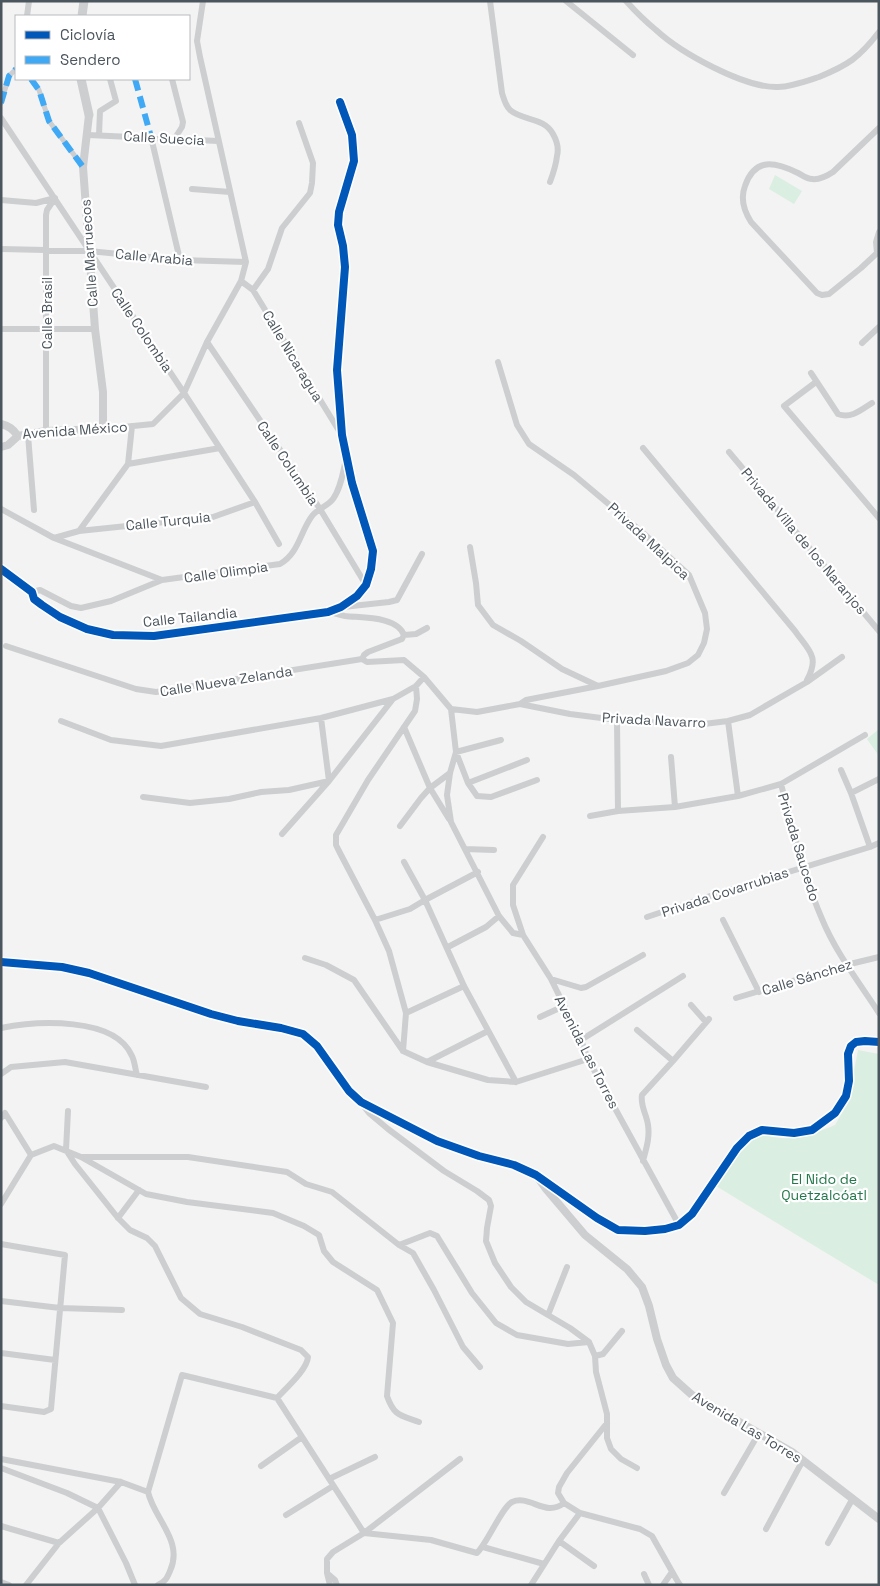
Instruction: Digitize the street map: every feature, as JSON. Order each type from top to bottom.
[{"type":"main road","points":[[82,15],[84,1]]},
{"type":"main road","name":"Calle Marruecos","points":[[81,80],[89,115]]},
{"type":"street","points":[[27,15],[29,1]]},
{"type":"street","name":"Calle Suecia","points":[[88,135],[218,141],[197,41],[203,1]]},
{"type":"street","points":[[490,1],[502,93],[505,102],[509,109],[516,114],[542,122],[551,130],[557,140],[558,155],[550,182]]},
{"type":"street","points":[[566,1],[632,56]]},
{"type":"street","points":[[626,1],[656,31],[678,47],[715,68],[763,87],[780,88],[808,81],[842,68],[858,56],[879,32]]},
{"type":"street","points":[[1,103],[10,76],[15,69]]},
{"type":"street","points":[[32,80],[39,90],[50,121],[83,167]]},
{"type":"street","points":[[99,136],[100,111],[116,101],[110,80]]},
{"type":"street","points":[[172,80],[183,122],[175,138]]},
{"type":"street","points":[[340,102],[352,135],[354,161],[338,218],[344,267],[337,370],[342,435],[346,456],[352,483],[373,551],[371,569],[366,586],[357,596],[341,607]]},
{"type":"street","name":"Calle Marruecos","points":[[89,115],[83,167],[95,329],[103,392],[103,428]]},
{"type":"street","name":"Calle Colombia","points":[[1,118],[56,198],[220,448],[255,502],[279,544]]},
{"type":"street","points":[[253,290],[268,269],[282,228],[310,193],[312,163],[300,123]]},
{"type":"street","points":[[879,128],[833,172],[820,179],[811,179],[774,164],[757,168],[750,173],[742,200],[744,211],[751,222],[817,293],[822,295],[829,294],[878,253],[876,242],[879,232]]},
{"type":"street","points":[[151,137],[180,260]]},
{"type":"street","points":[[184,393],[207,342],[241,280],[246,262],[218,141]]},
{"type":"street","points":[[192,190],[230,192]]},
{"type":"street","points":[[1,200],[36,203],[56,198]]},
{"type":"street","name":"Calle Brasil","points":[[46,431],[46,215],[47,210],[56,198]]},
{"type":"street","name":"Calle Arabia","points":[[1,249],[89,251],[180,260],[246,262]]},
{"type":"street","name":"Calle Nicaragua","points":[[241,280],[253,290],[342,435]]},
{"type":"street","points":[[862,343],[879,327]]},
{"type":"street","points":[[1,329],[95,329]]},
{"type":"street","points":[[873,332],[879,337]]},
{"type":"street","name":"Calle Columbia","points":[[207,342],[320,509],[366,586]]},
{"type":"street","name":"Privada Malpica","points":[[498,362],[518,425],[529,444],[574,475],[642,532],[689,576],[705,613],[707,629],[704,643],[698,655],[688,663],[666,671],[526,700],[520,704]]},
{"type":"street","points":[[811,373],[838,414],[844,416],[856,414],[872,403]]},
{"type":"street","points":[[816,382],[784,406],[879,518]]},
{"type":"street","name":"Avenida México","points":[[1,424],[14,430],[18,436],[46,431],[152,424],[184,393]]},
{"type":"street","points":[[54,538],[78,530],[128,464],[132,426]]},
{"type":"street","points":[[28,434],[34,510]]},
{"type":"street","points":[[1,447],[8,445],[18,436]]},
{"type":"street","points":[[128,464],[220,448]]},
{"type":"street","points":[[643,448],[800,638],[814,659],[813,669],[807,682]]},
{"type":"street","name":"Privada Villa de los Naranjos","points":[[729,452],[879,631]]},
{"type":"street","points":[[320,509],[332,500],[340,484],[346,456]]},
{"type":"street","name":"Calle Turquia","points":[[78,530],[214,516],[255,502]]},
{"type":"street","points":[[1,509],[54,538],[162,580]]},
{"type":"street","name":"Calle Olimpia","points":[[162,580],[280,564],[289,559],[299,544],[312,515],[320,509]]},
{"type":"street","points":[[470,547],[478,605],[493,625],[521,641],[562,669],[598,686]]},
{"type":"street","points":[[341,607],[397,600],[422,554]]},
{"type":"street","name":"Calle Tailandia","points":[[1,569],[32,592],[34,599],[60,617],[87,629],[113,635],[154,636],[328,612],[341,607]]},
{"type":"street","points":[[32,592],[40,590],[71,606],[81,608],[111,601],[162,580]]},
{"type":"street","points":[[328,612],[343,616],[370,617],[387,622],[402,628],[404,635]]},
{"type":"street","points":[[427,628],[416,634],[404,635],[402,639],[368,652],[362,659],[367,662],[404,660],[424,677],[451,710],[456,752],[468,783],[477,796],[490,797],[537,780]]},
{"type":"street","name":"Calle Nueva Zelanda","points":[[6,646],[136,689],[156,692],[362,659]]},
{"type":"street","name":"Privada Navarro","points":[[451,710],[477,712],[520,704],[570,714],[616,720],[696,725],[728,721],[750,715],[807,682],[842,657]]},
{"type":"street","points":[[60,721],[112,740],[161,746],[321,718],[393,699],[416,686],[424,677]]},
{"type":"street","points":[[403,1051],[406,1013],[389,951],[340,853],[336,844],[336,835],[368,780],[415,711],[417,699],[416,686]]},
{"type":"street","points":[[282,834],[329,781],[393,699]]},
{"type":"street","points":[[321,718],[329,781]]},
{"type":"street","points":[[616,720],[618,811]]},
{"type":"street","points":[[728,721],[738,796]]},
{"type":"street","points":[[404,727],[430,788],[478,872],[499,916],[513,933],[523,935]]},
{"type":"street","points":[[590,816],[618,811],[675,807],[738,796],[781,784],[865,735]]},
{"type":"street","points":[[456,752],[501,740]]},
{"type":"street","points":[[451,822],[446,795],[456,752]]},
{"type":"street","points":[[671,757],[675,807]]},
{"type":"street","points":[[468,783],[526,760]]},
{"type":"street","points":[[841,770],[870,847]]},
{"type":"street","points":[[400,826],[430,788],[450,773]]},
{"type":"street","points":[[851,793],[879,780]]},
{"type":"street","points":[[143,797],[190,803],[228,799],[261,792],[289,790],[329,781]]},
{"type":"street","name":"Privada Saucedo","points":[[781,784],[803,868],[822,920],[846,965],[879,1013]]},
{"type":"street","name":"Avenida Las Torres","points":[[543,837],[513,885],[513,905],[523,935],[550,979],[588,1059],[678,1225]]},
{"type":"street","name":"Privada Covarrubias","points":[[647,917],[879,843]]},
{"type":"street","points":[[465,848],[494,850]]},
{"type":"street","points":[[404,862],[448,947],[464,986],[516,1082]]},
{"type":"street","points":[[375,920],[410,908],[478,872]]},
{"type":"street","points":[[448,947],[486,927],[499,916]]},
{"type":"street","points":[[723,920],[760,992]]},
{"type":"street","points":[[550,979],[581,988],[586,987],[643,955]]},
{"type":"street","name":"Calle Sánchez","points":[[736,998],[879,957]]},
{"type":"street","points":[[305,958],[326,965],[354,980],[403,1051],[427,1062],[488,1080],[516,1082],[588,1059]]},
{"type":"street","points":[[1,962],[62,967],[88,973],[211,1014],[303,1034],[317,1046],[349,1091],[369,1113],[444,1171],[489,1200],[491,1206],[486,1241],[495,1263],[511,1288],[526,1302],[570,1328],[589,1342],[595,1356],[596,1372],[607,1414],[607,1438],[611,1449],[620,1459],[637,1468]]},
{"type":"street","points":[[580,1040],[683,976]]},
{"type":"street","points":[[406,1013],[464,986]]},
{"type":"street","points":[[643,1161],[648,1141],[648,1124],[641,1101],[642,1095],[708,1020],[691,1005]]},
{"type":"street","points":[[540,1017],[564,1006]]},
{"type":"street","points":[[1,1028],[20,1024],[72,1024],[91,1027],[111,1034],[124,1045],[132,1056],[137,1075]]},
{"type":"street","points":[[637,1030],[673,1061]]},
{"type":"street","points":[[427,1062],[488,1031]]},
{"type":"street","points":[[360,1102],[437,1141],[479,1156],[514,1165],[536,1175],[597,1218],[618,1230],[646,1232],[665,1230],[678,1225],[692,1214],[737,1148],[749,1136],[762,1130],[794,1133],[812,1130],[835,1113],[846,1096],[849,1080],[848,1054],[851,1046],[856,1042],[879,1042]]},
{"type":"street","points":[[1,1074],[11,1067],[65,1062],[206,1088]]},
{"type":"street","points":[[68,1111],[66,1150],[118,1218],[130,1230],[147,1238],[155,1246],[180,1298],[200,1314],[242,1327],[301,1350],[308,1357],[307,1363],[277,1398]]},
{"type":"street","points":[[1,1118],[4,1113],[31,1155]]},
{"type":"street","points":[[1,1204],[31,1155],[54,1146],[81,1157],[146,1194],[187,1202],[273,1213],[304,1226],[320,1235],[324,1251],[333,1262],[378,1290],[393,1323],[387,1396],[391,1408],[398,1414],[419,1422]]},
{"type":"street","points":[[81,1157],[188,1157],[287,1172],[306,1184],[332,1192],[399,1245],[413,1253],[464,1347],[480,1367]]},
{"type":"street","name":"Avenida Las Torres","points":[[536,1175],[585,1235],[628,1269],[642,1287],[666,1366],[673,1378],[692,1395],[803,1460],[879,1519]]},
{"type":"street","points":[[118,1218],[139,1190]]},
{"type":"street","points":[[399,1245],[430,1233],[437,1236],[472,1293],[496,1323],[517,1335],[568,1344],[589,1342]]},
{"type":"street","points":[[1,1244],[65,1255],[51,1409],[44,1412],[1,1406]]},
{"type":"street","points":[[548,1315],[567,1267]]},
{"type":"street","points":[[1,1301],[60,1308],[122,1310]]},
{"type":"street","points":[[595,1356],[603,1354],[622,1331]]},
{"type":"street","points":[[1,1353],[55,1360]]},
{"type":"street","points":[[158,1585],[165,1582],[172,1567],[175,1551],[172,1540],[150,1501],[148,1492],[182,1375],[277,1398],[364,1533]]},
{"type":"street","points":[[607,1423],[567,1473],[559,1487],[558,1493],[564,1503],[580,1513],[640,1529],[652,1536],[680,1585]]},
{"type":"street","points":[[724,1493],[759,1433]]},
{"type":"street","points":[[261,1466],[302,1437]]},
{"type":"street","points":[[329,1479],[375,1457]]},
{"type":"street","points":[[1,1459],[121,1482],[148,1492]]},
{"type":"street","points":[[330,1585],[327,1573],[327,1560],[333,1552],[364,1533],[460,1459]]},
{"type":"street","points":[[766,1529],[803,1460]]},
{"type":"street","points":[[1,1468],[67,1493],[98,1508],[135,1585]]},
{"type":"street","points":[[26,1585],[59,1543],[98,1508],[121,1482]]},
{"type":"street","points":[[286,1515],[333,1486]]},
{"type":"street","points":[[828,1543],[853,1498]]},
{"type":"street","points":[[364,1533],[431,1540],[477,1553],[483,1547],[506,1508],[513,1502],[519,1500],[552,1509],[564,1503]]},
{"type":"street","points":[[533,1584],[559,1541],[580,1513]]},
{"type":"street","points":[[1,1526],[59,1543]]},
{"type":"street","points":[[559,1541],[594,1566]]},
{"type":"street","points":[[483,1547],[544,1564]]},
{"type":"street","points":[[663,1585],[672,1572]]},
{"type":"street","points":[[327,1573],[335,1580],[337,1585]]},
{"type":"street","points":[[644,1574],[650,1585]]},
{"type":"street","points":[[1,1582],[9,1585]]},
{"type":"green space","points":[[775,175],[802,191],[794,204],[769,189]]},
{"type":"green space","points":[[879,729],[879,756],[867,739]]},
{"type":"green space","name":"El Nido de Quetzalcóatl","points":[[858,1050],[879,1054],[879,1285],[716,1186],[736,1155],[746,1144],[757,1137],[796,1137],[835,1125],[848,1103]]},
{"type":"marked path","points":[[1,103],[9,76],[15,70]]},
{"type":"marked path","points":[[32,80],[39,90],[49,121],[83,167]]},
{"type":"marked path","points":[[135,80],[151,137]]},
{"type":"cycle path","points":[[1,569],[32,592],[34,599],[60,617],[87,629],[113,635],[154,636],[328,612],[341,607],[357,596],[366,585],[371,569],[373,551],[352,483],[342,435],[337,370],[345,267],[338,225],[339,212],[354,161],[352,135],[340,102]]},
{"type":"cycle path","points":[[1,962],[62,967],[89,973],[211,1014],[303,1034],[317,1046],[349,1091],[361,1102],[437,1141],[479,1156],[514,1165],[536,1175],[597,1218],[618,1230],[645,1231],[665,1229],[679,1225],[692,1214],[737,1148],[749,1136],[762,1130],[794,1133],[812,1130],[835,1113],[846,1096],[849,1081],[848,1054],[851,1046],[856,1042],[879,1042]]}]
